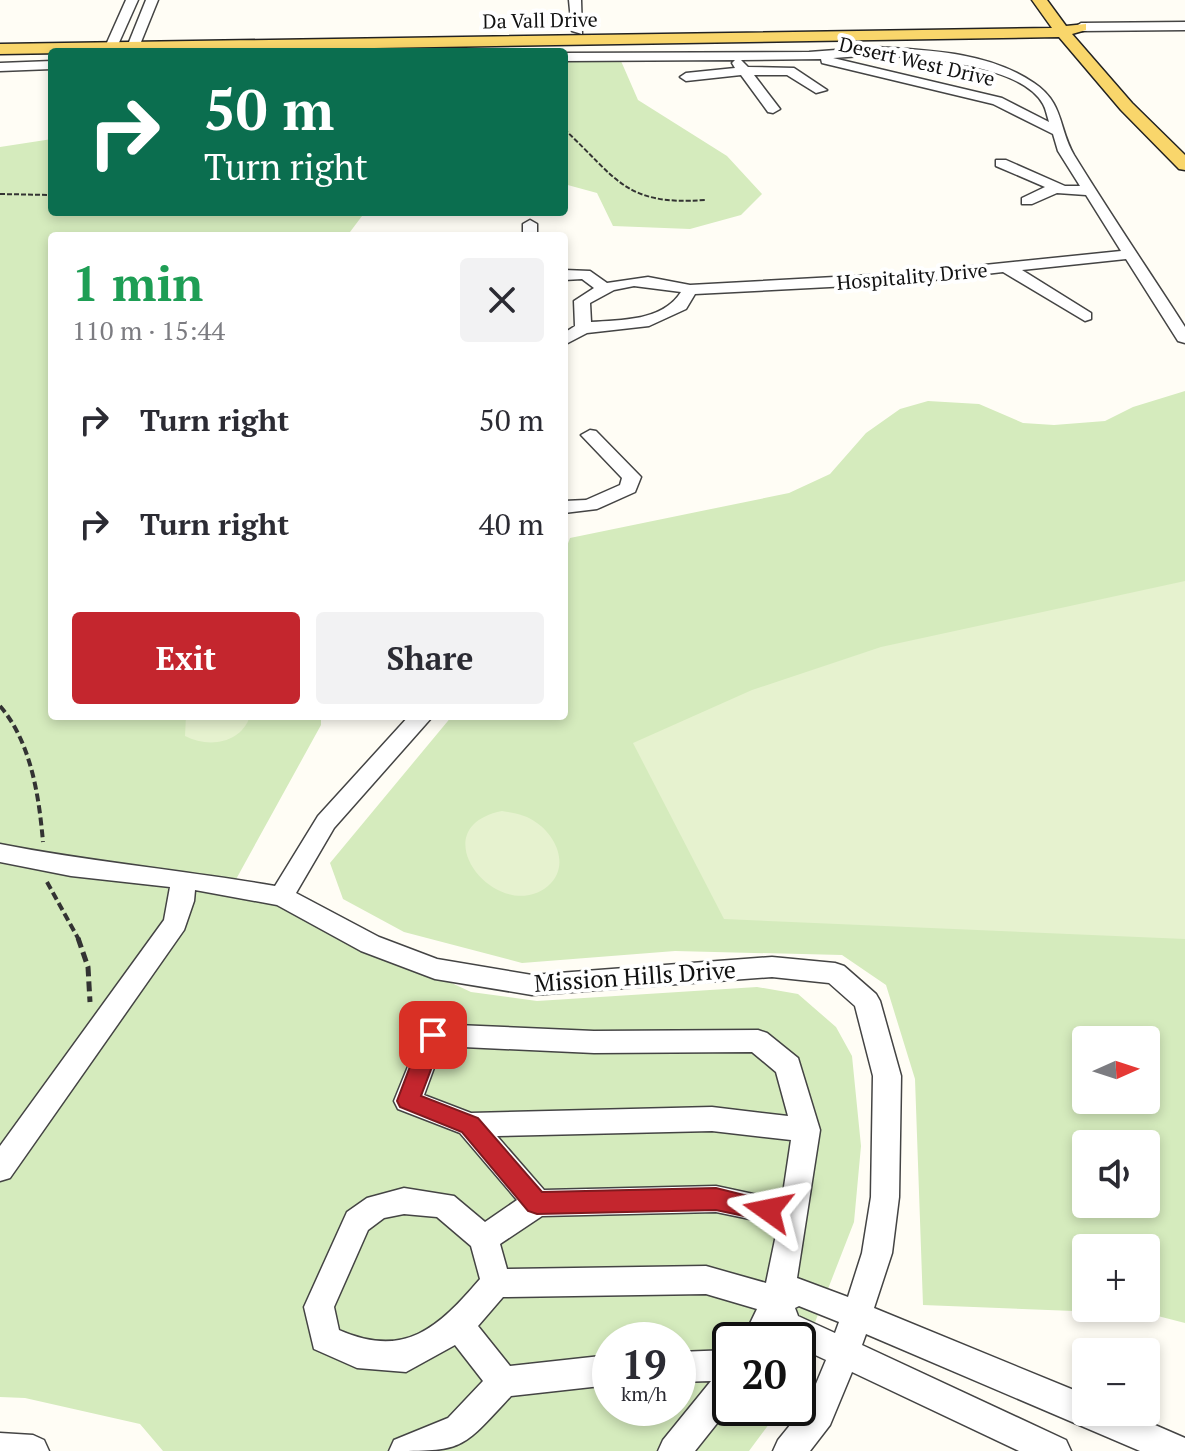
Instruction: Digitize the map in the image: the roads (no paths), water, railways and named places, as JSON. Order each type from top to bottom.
[{"type":"main road","points":[[1039,0],[1059,28],[1185,165]]},
{"type":"main road","points":[[1067,9],[1093,41]]},
{"type":"main road","name":"Da Vall Drive","points":[[0,40],[134,42],[1081,27]]},
{"type":"main road","name":"Da Vall Drive","points":[[134,42],[578,31],[1059,28]]},
{"type":"main road","name":"Da Vall Drive","points":[[0,49],[113,42]]},
{"type":"main road","points":[[1157,112],[1176,131]]},
{"type":"street","points":[[113,42],[132,0]]},
{"type":"street","points":[[134,42],[152,0]]},
{"type":"street","points":[[575,0],[578,31]]},
{"type":"street","name":"Da Vall Drive","points":[[1081,27],[1185,26]]},
{"type":"street","name":"Desert West Drive","points":[[568,57],[809,56],[876,51],[942,55],[988,66],[1028,84],[1048,100],[1065,151],[1184,338]]},
{"type":"street","points":[[733,55],[773,109]]},
{"type":"street","name":"Desert West Drive","points":[[809,56],[997,101],[1056,131]]},
{"type":"street","points":[[0,67],[48,65]]},
{"type":"street","points":[[686,77],[744,71],[790,71],[821,90]]},
{"type":"street","points":[[1001,163],[1057,187],[1091,191]]},
{"type":"street","points":[[1027,201],[1057,187]]},
{"type":"street","name":"Hospitality Drive","points":[[605,289],[656,280],[690,290],[907,278],[1133,254]]},
{"type":"street","points":[[1005,267],[1085,316]]},
{"type":"street","points":[[568,275],[585,274],[605,289],[582,301],[583,328]]},
{"type":"street","points":[[568,337],[583,328],[643,323],[680,306],[690,290]]},
{"type":"street","points":[[568,507],[590,505],[631,484],[632,477],[590,435]]},
{"type":"street","points":[[282,897],[295,867],[330,813],[418,720]]},
{"type":"street","name":"Mission Hills Drive","points":[[0,853],[44,862],[183,879],[282,897],[370,944],[435,969],[532,985],[772,967],[835,973],[867,1001],[887,1076],[885,1197],[877,1253],[844,1354],[819,1414],[789,1451]]},
{"type":"street","points":[[0,1169],[175,923],[182,901],[183,879]]},
{"type":"street","points":[[766,1322],[777,1301],[794,1216],[806,1130],[788,1066],[758,1041],[594,1042],[433,1035],[408,1101],[470,1125],[712,1119],[806,1130]]},
{"type":"street","points":[[470,1125],[537,1203]]},
{"type":"street","points":[[484,1239],[537,1203],[716,1199],[794,1216]]},
{"type":"street","points":[[496,1283],[484,1239],[444,1205],[404,1201],[377,1207],[357,1221],[319,1307],[325,1339],[357,1353],[406,1357],[459,1326],[496,1283],[706,1280],[777,1301],[799,1291],[859,1313],[1072,1405]]},
{"type":"street","points":[[777,1301],[787,1326],[1055,1451]]},
{"type":"street","points":[[459,1326],[503,1382]]},
{"type":"street","points":[[405,1451],[459,1430],[503,1382],[592,1372]]},
{"type":"street","points":[[674,1451],[712,1404]]},
{"type":"street","points":[[1120,1426],[1178,1451]]},
{"type":"street","points":[[0,1449],[33,1451]]}]
